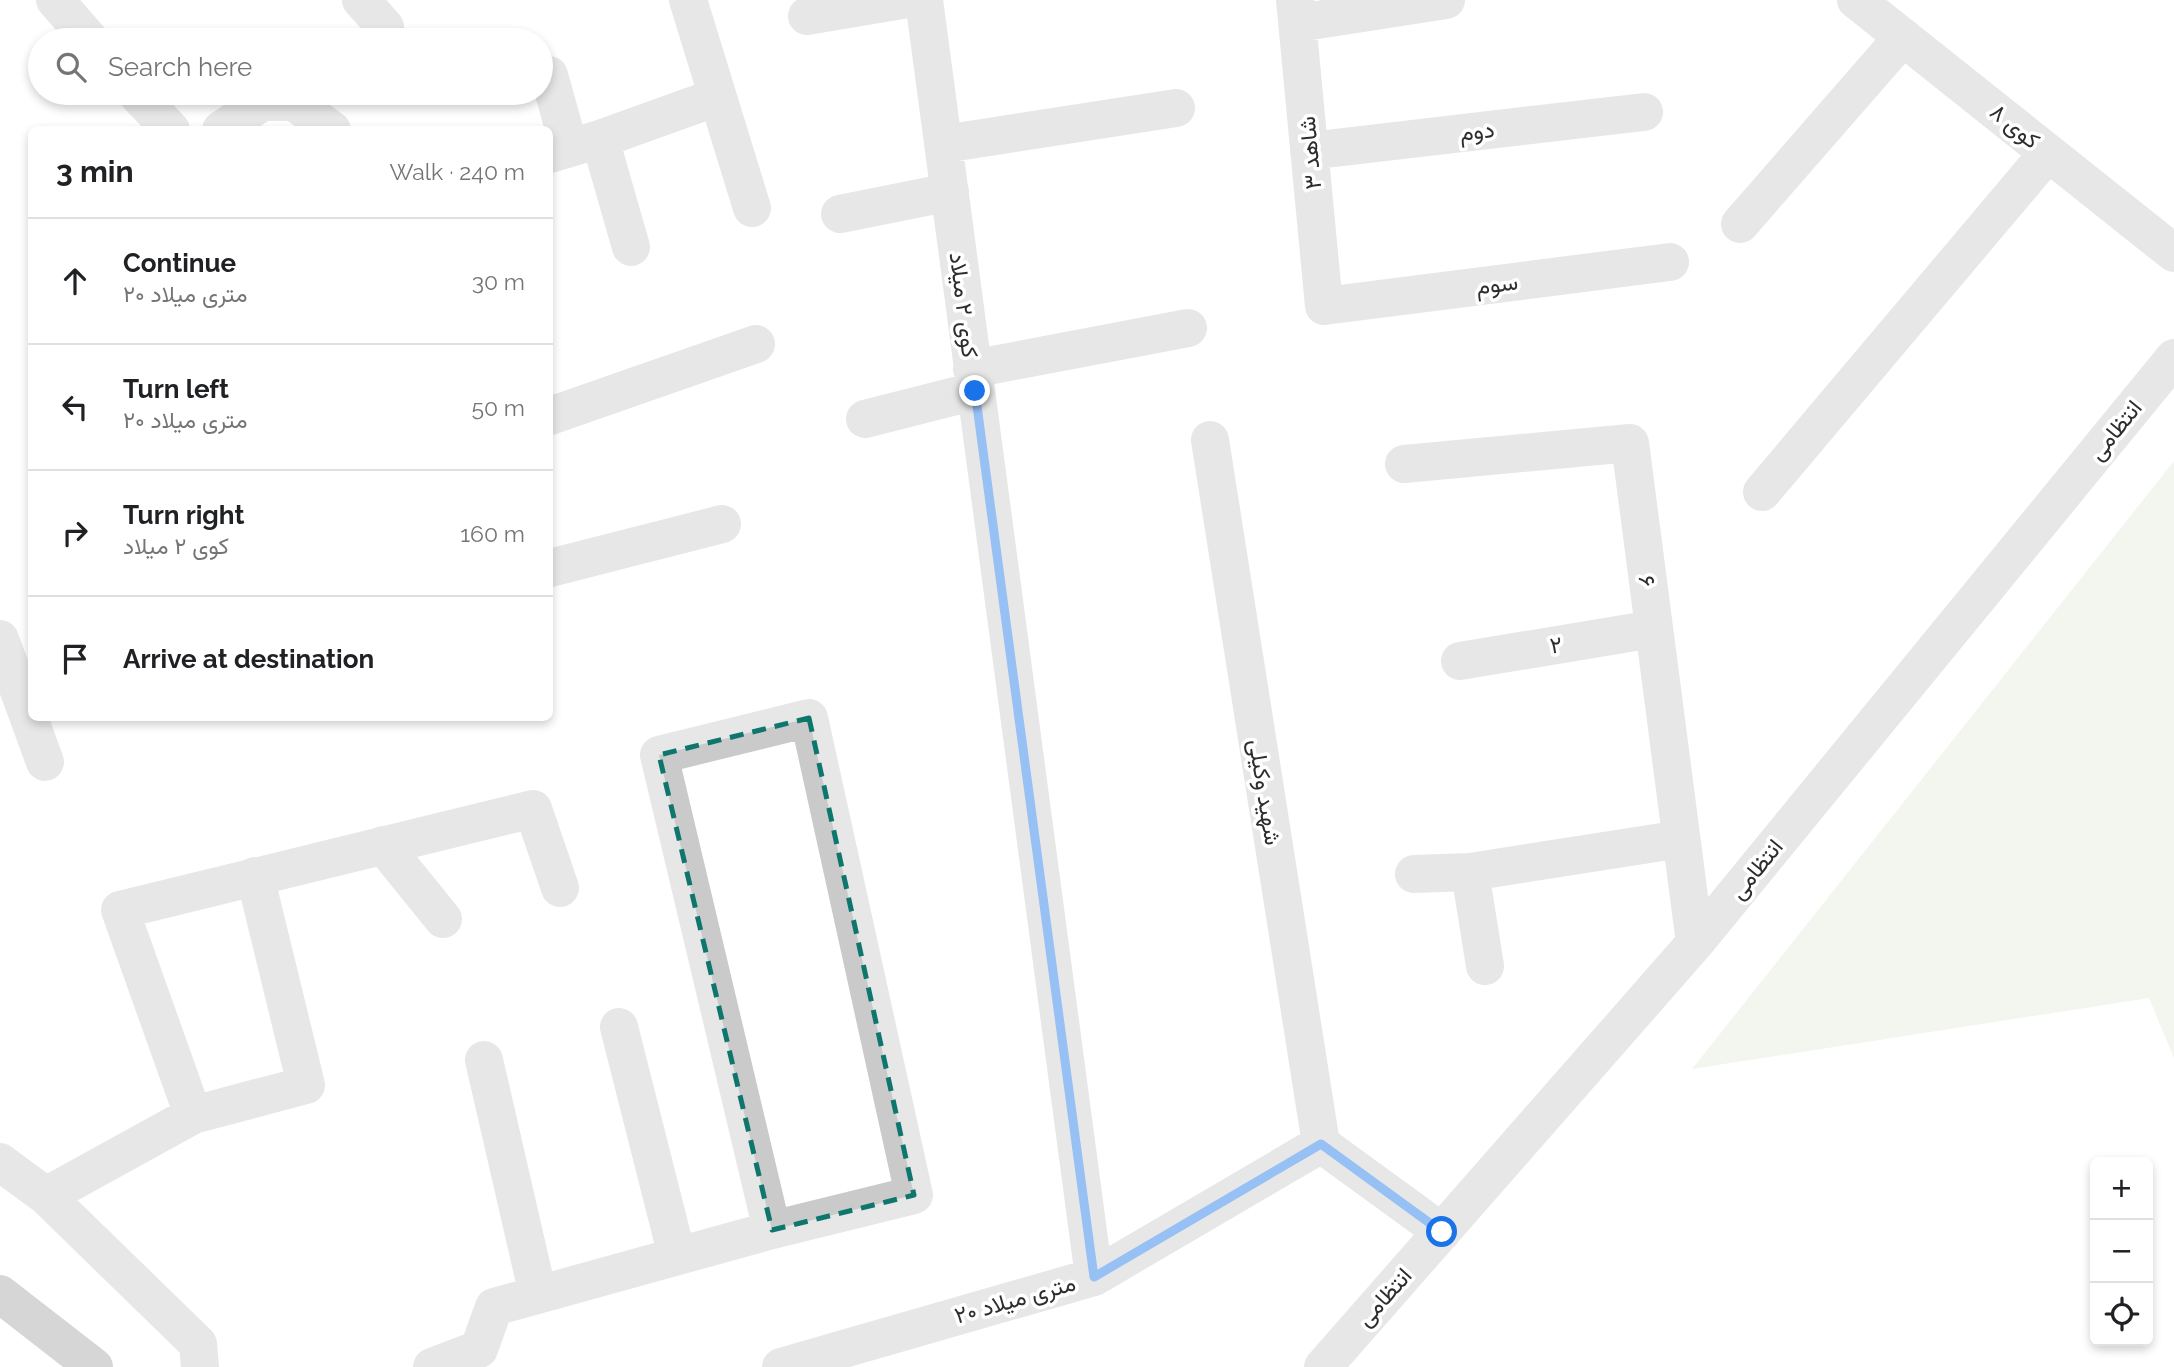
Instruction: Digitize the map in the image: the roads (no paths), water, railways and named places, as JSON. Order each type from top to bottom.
[{"type":"main road","points":[[0,1294],[94,1367]]},
{"type":"street","points":[[55,0],[80,28]]},
{"type":"street","points":[[688,0],[752,208]]},
{"type":"street","points":[[807,16],[902,0]]},
{"type":"street","name":"کوی ۲ میلاد","points":[[925,0],[1094,1277]]},
{"type":"street","points":[[1296,12],[1446,0]]},
{"type":"street","name":"کوی ۸","points":[[1856,0],[2174,253]]},
{"type":"street","name":"شاهد ۳","points":[[1296,12],[1324,306]]},
{"type":"street","points":[[1740,224],[1903,37]]},
{"type":"street","points":[[553,87],[573,147],[631,247]]},
{"type":"street","points":[[573,147],[716,97]]},
{"type":"street","points":[[147,105],[167,126]]},
{"type":"street","points":[[226,126],[258,105]]},
{"type":"street","points":[[298,105],[327,126]]},
{"type":"street","points":[[944,144],[1176,108]]},
{"type":"street","name":"دوم","points":[[1310,150],[1644,112]]},
{"type":"street","points":[[1762,492],[2048,153]]},
{"type":"street","points":[[840,214],[950,192]]},
{"type":"street","name":"سوم","points":[[1324,306],[1670,262]]},
{"type":"street","points":[[865,419],[974,380],[1188,328]]},
{"type":"street","points":[[553,415],[756,344]]},
{"type":"street","name":"انتظامی","points":[[1322,1367],[1695,943],[2174,358]]},
{"type":"street","name":"شهید وکیلی","points":[[1209,440],[1321,1144]]},
{"type":"street","name":"۶","points":[[1404,464],[1630,443],[1695,943]]},
{"type":"street","points":[[553,567],[722,524]]},
{"type":"street","name":"۲","points":[[1460,661],[1653,629]]},
{"type":"street","points":[[0,639],[28,714]]},
{"type":"street","points":[[432,1367],[479,1349],[494,1307],[772,1230],[914,1195],[808,718],[659,755],[772,1230]]},
{"type":"street","points":[[31,721],[46,762]]},
{"type":"street","points":[[193,1115],[120,910],[533,809],[560,888]]},
{"type":"street","points":[[1414,874],[1470,872],[1681,839]]},
{"type":"street","points":[[383,845],[443,919]]},
{"type":"street","points":[[1470,872],[1485,966]]},
{"type":"street","points":[[46,1196],[193,1115],[306,1085],[255,876]]},
{"type":"street","points":[[618,1027],[677,1256]]},
{"type":"street","points":[[484,1060],[538,1295]]},
{"type":"street","points":[[1321,1144],[1442,1232]]},
{"type":"street","name":"۲۰ متری میلاد","points":[[781,1367],[1094,1277],[1321,1144]]},
{"type":"street","points":[[0,1161],[46,1196],[198,1343],[200,1367]]}]
